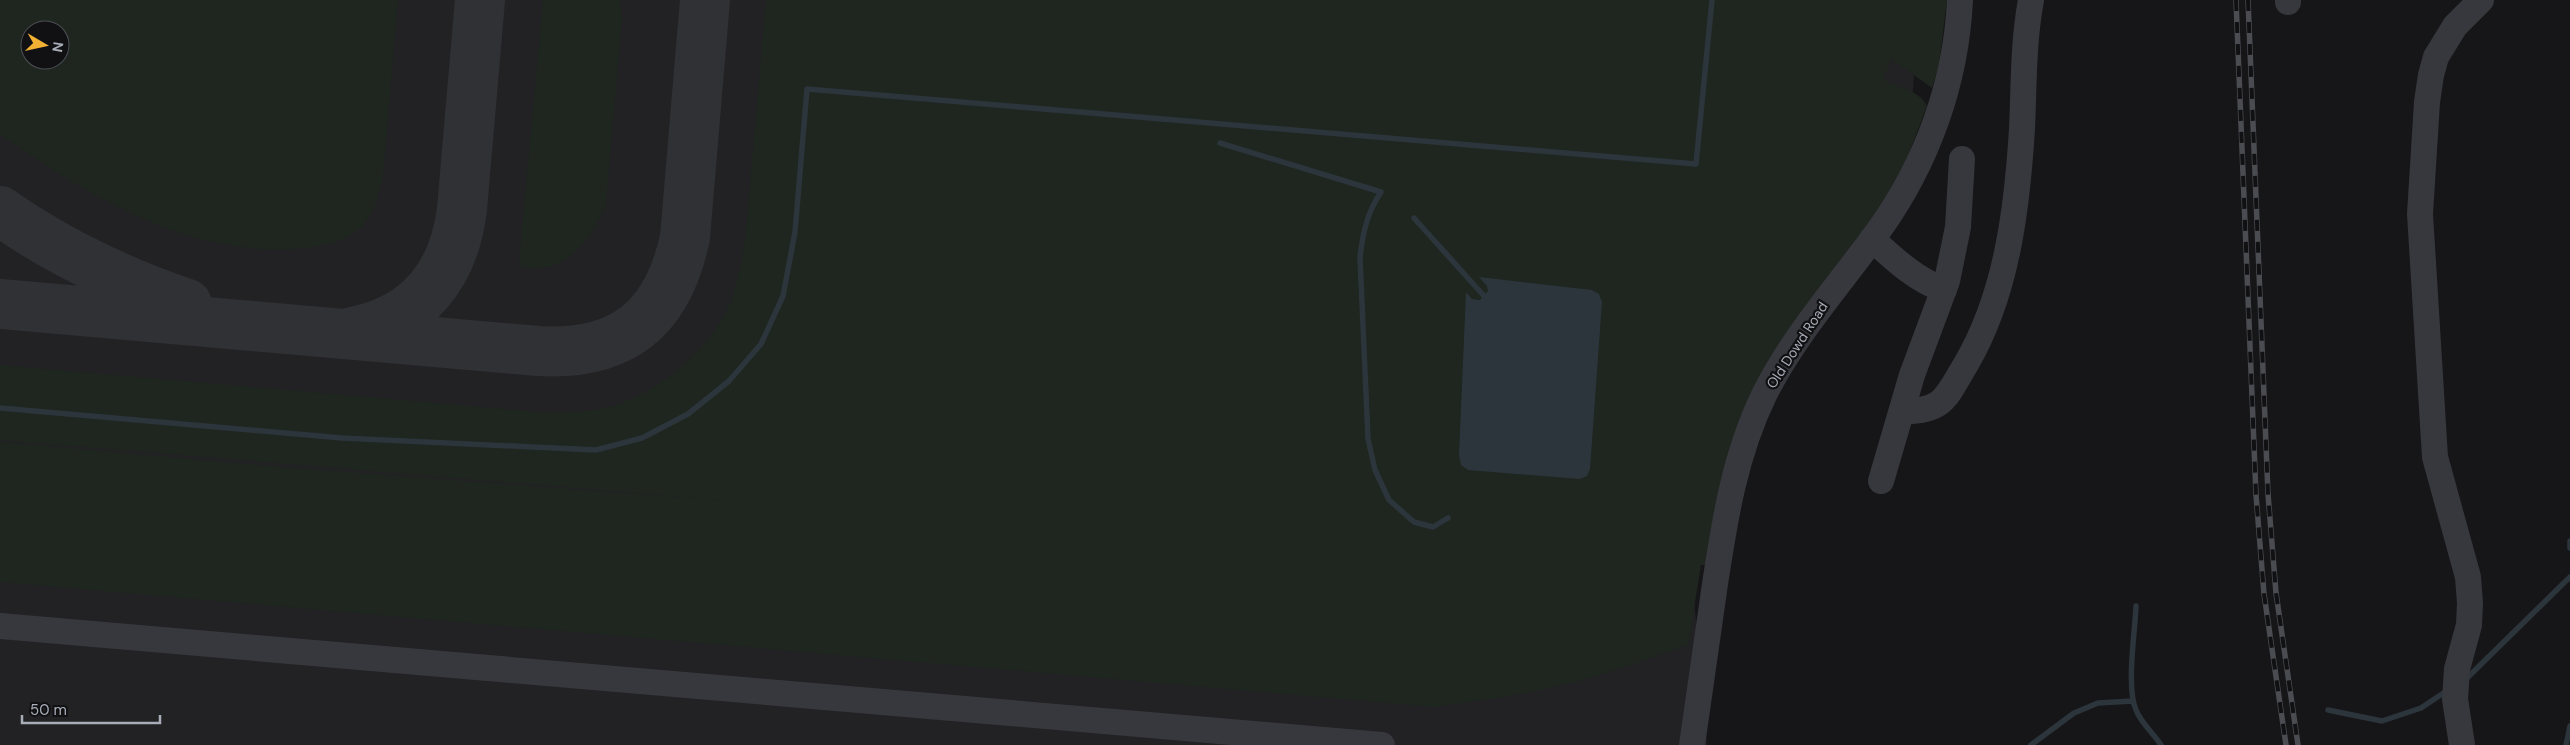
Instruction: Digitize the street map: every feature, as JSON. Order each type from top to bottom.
[{"type":"street","name":"Old Dowd Road","points":[[1692,745],[1726,514],[1737,465],[1766,392],[1804,331],[1872,239],[1906,189],[1925,150],[1943,104],[1954,54],[1960,0]]},
{"type":"street","points":[[1902,411],[1928,410],[1938,404],[1949,392],[1983,335],[1995,303],[2006,255],[2019,171],[2025,33],[2031,0]]},
{"type":"street","points":[[2462,745],[2456,706],[2456,678],[2468,625],[2470,603],[2468,578],[2436,457],[2420,214],[2426,110],[2431,74],[2436,57],[2455,26],[2481,0]]},
{"type":"street","points":[[1881,481],[1912,374],[1944,290],[1958,227],[1962,159]]},
{"type":"street","points":[[1872,239],[1906,270],[1924,282],[1944,290]]},
{"type":"street","points":[[0,626],[1382,745]]},
{"type":"shaded area","points":[[0,0],[1918,0],[1912,109],[1691,564],[1707,745],[0,745]]},
{"type":"shaded area","points":[[0,0],[398,0],[383,176],[375,206],[369,217],[360,228],[346,238],[321,246],[263,249],[222,244],[182,234],[144,219],[106,200],[69,180],[0,134]]},
{"type":"shaded area","points":[[543,0],[620,0],[622,19],[606,203],[594,229],[575,252],[551,266],[537,268],[522,267],[519,262]]},
{"type":"shaded area","points":[[766,0],[1947,0],[1939,64],[1932,88],[1891,59],[1883,80],[1914,93],[1927,106],[1905,164],[1886,198],[1742,413],[1729,451],[1720,488],[1706,565],[1701,565],[1688,645],[1592,677],[1528,693],[1434,707],[0,582],[0,442],[282,467],[792,506],[0,440],[0,365],[540,412],[595,410],[613,406],[648,391],[679,368],[707,341],[727,309],[736,284],[745,242]]},
{"type":"shaded area","points":[[1479,277],[1592,290],[1599,294],[1602,302],[1590,469],[1587,476],[1580,479],[1468,470],[1461,465],[1459,455],[1466,292],[1472,299],[1480,300],[1488,291],[1487,286]]},
{"type":"waterway","points":[[0,408],[342,438],[596,450],[642,438],[688,414],[729,381],[761,344],[783,296],[795,232],[807,89],[1696,164],[1712,0]]},
{"type":"waterway","points":[[1220,143],[1381,192],[1366,223],[1360,257],[1368,439],[1375,470],[1389,500],[1414,522],[1433,527],[1448,518]]},
{"type":"waterway","points":[[1414,218],[1484,296]]},
{"type":"waterway","points":[[2570,541],[2570,548]]},
{"type":"waterway","points":[[2465,680],[2570,577]]},
{"type":"waterway","points":[[2136,606],[2131,674],[2133,700],[2141,719],[2161,745]]},
{"type":"waterway","points":[[2328,710],[2382,721],[2421,708],[2445,692]]},
{"type":"waterway","points":[[2031,745],[2074,713],[2098,703],[2133,701]]},
{"type":"waterway","points":[[2566,745],[2570,726]]},
{"type":"taxiway","points":[[352,332],[375,326],[396,317],[414,305],[429,291],[441,274],[451,254],[458,233],[462,209],[480,0]]},
{"type":"taxiway","points":[[0,304],[538,351],[568,351],[594,347],[617,339],[637,327],[653,310],[667,290],[677,266],[685,237],[705,0]]},
{"type":"taxiway","points":[[0,211],[44,240],[90,264],[138,286],[187,304]]},
{"type":"railway","points":[[2236,0],[2256,495],[2264,594],[2286,745]]},
{"type":"railway","points":[[2248,0],[2268,494],[2276,593],[2298,745]]}]
